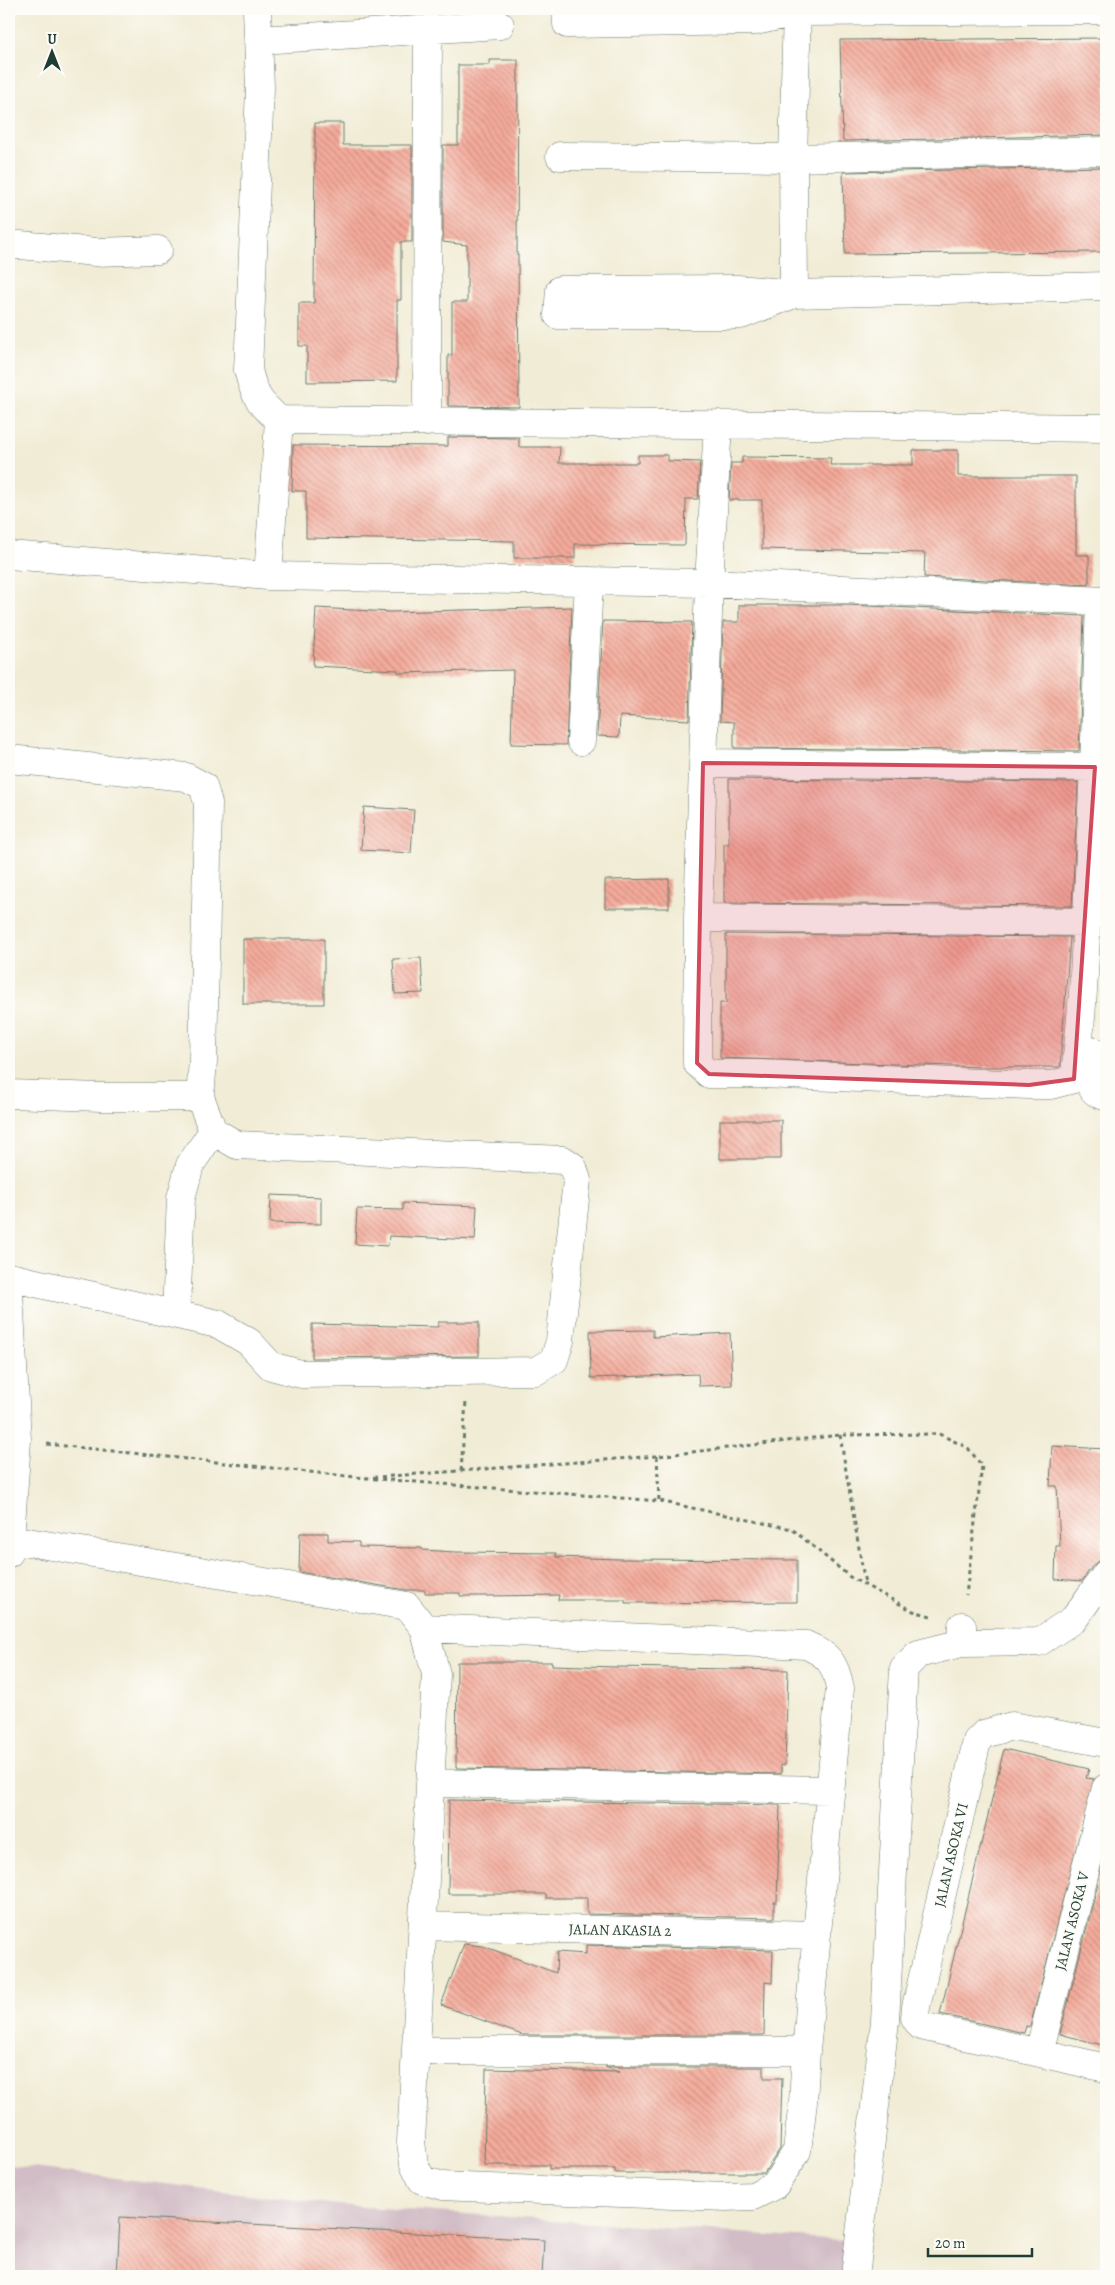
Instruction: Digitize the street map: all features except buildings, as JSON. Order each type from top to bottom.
[{"type":"street","points":[[256,9],[260,88],[248,370],[254,393],[260,404],[279,420],[1106,428]]},
{"type":"street","points":[[566,9],[566,24],[756,21],[794,10],[1106,10]]},
{"type":"street","points":[[794,10],[794,294]]},
{"type":"street","points":[[259,40],[500,25]]},
{"type":"street","points":[[427,422],[428,29]]},
{"type":"street","points":[[560,156],[793,158],[1106,151]]},
{"type":"street","points":[[9,246],[20,244],[96,252],[158,250]]},
{"type":"street","points":[[794,294],[741,315],[558,315],[560,290],[736,289],[794,294],[1106,286]]},
{"type":"street","points":[[268,576],[279,420]]},
{"type":"street","points":[[9,555],[268,576],[709,582],[1103,601],[1087,922],[1079,1043],[1074,1080],[1051,1085],[1030,1085],[761,1074],[709,1074],[697,1063],[698,918],[703,763],[709,582],[718,424]]},
{"type":"street","points":[[581,742],[589,581]]},
{"type":"street","points":[[9,759],[186,777],[203,786],[208,803],[203,1060],[200,1097],[213,1131],[237,1145],[562,1160],[573,1167],[577,1180],[560,1340],[554,1360],[536,1371],[301,1374],[271,1366],[249,1342],[218,1324],[9,1277]]},
{"type":"street","points":[[703,763],[1095,767]]},
{"type":"street","points":[[698,918],[1087,922]]},
{"type":"street","points":[[1106,966],[1097,966],[1089,1084],[1095,1092],[1106,1096]]},
{"type":"street","points":[[9,1094],[102,1097],[200,1097]]},
{"type":"street","points":[[176,1314],[181,1198],[190,1165],[213,1131]]},
{"type":"street","points":[[9,1292],[17,1440],[9,1546],[407,1606],[424,1628],[436,1674],[412,2142],[414,2164],[422,2180],[443,2186],[726,2197],[753,2196],[775,2185],[797,2151],[803,2102],[806,2051],[840,1688],[836,1670],[829,1658],[806,1645],[424,1628]]},
{"type":"street","points":[[854,2276],[885,2021],[904,1668],[918,1654],[962,1635],[1039,1642],[1074,1619],[1106,1574]]},
{"type":"street","name":"JALAN ASOKA VI","points":[[1039,2053],[921,2026],[915,2018],[916,2007],[977,1741],[984,1734],[1012,1726],[1106,1742]]},
{"type":"street","points":[[430,1783],[830,1790]]},
{"type":"street","name":"JALAN ASOKA V","points":[[1039,2053],[1106,1788]]},
{"type":"street","name":"JALAN AKASIA 2","points":[[423,1926],[817,1935]]},
{"type":"street","points":[[416,2052],[806,2051]]},
{"type":"street","points":[[1039,2053],[1106,2068]]},
{"type":"path","points":[[461,1471],[468,1372]]},
{"type":"path","points":[[17,1440],[365,1478],[659,1501],[792,1529],[850,1577],[962,1635],[982,1466],[968,1448],[939,1434],[840,1435],[657,1456],[365,1478]]},
{"type":"path","points":[[840,1435],[865,1584]]},
{"type":"path","points":[[657,1456],[659,1501]]},
{"type":"highlighted area","points":[[703,763],[1095,767],[1074,1079],[1029,1085],[709,1074],[697,1063]]},
{"type":"shaded area","points":[[9,2165],[337,2205],[854,2241],[852,2276],[9,2276]]}]
